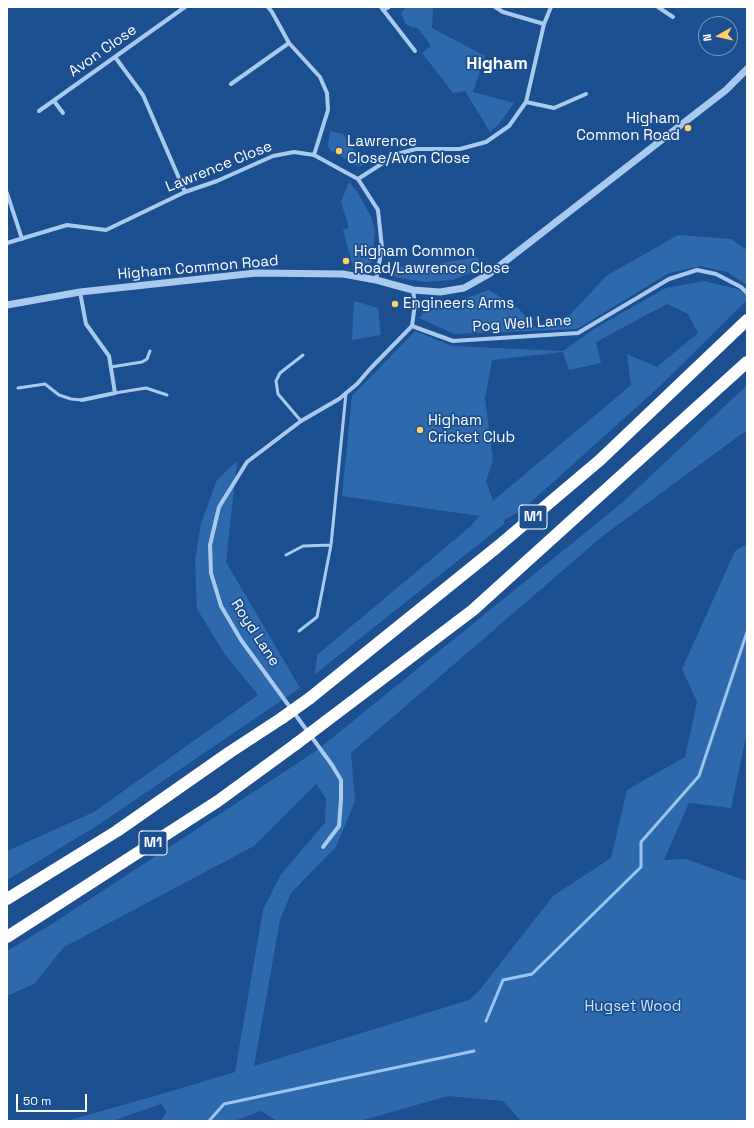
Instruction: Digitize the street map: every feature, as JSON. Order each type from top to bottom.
[{"type":"highway","name":"M1","points":[[7,899],[117,831],[310,698],[496,548],[600,460],[746,322]]},
{"type":"highway","name":"M1","points":[[7,937],[218,802],[473,610],[747,362]]},
{"type":"street","name":"Avon Close","points":[[39,112],[185,7]]},
{"type":"street","points":[[268,7],[289,43],[320,77],[327,93],[328,110],[314,155]]},
{"type":"street","points":[[389,7],[382,9],[415,51]]},
{"type":"street","points":[[495,7],[504,12],[544,24]]},
{"type":"street","points":[[358,179],[397,154],[416,149],[460,149],[486,142],[509,126],[526,102],[544,24],[551,7]]},
{"type":"street","points":[[658,7],[673,17]]},
{"type":"street","points":[[231,84],[289,43]]},
{"type":"street","points":[[115,57],[143,95],[185,192]]},
{"type":"street","name":"Higham Common Road","points":[[7,305],[80,292],[256,273],[343,274],[376,280],[413,290],[440,292],[464,288],[489,274],[726,90],[747,69]]},
{"type":"street","points":[[526,102],[554,108],[586,94]]},
{"type":"street","points":[[54,101],[63,113]]},
{"type":"street","name":"Lawrence Close","points":[[7,243],[67,226],[106,230],[185,192],[217,181],[273,156],[294,152],[314,155],[358,179],[378,210],[382,248],[376,280]]},
{"type":"street","points":[[7,193],[22,238]]},
{"type":"street","name":"Pog Well Lane","points":[[412,326],[453,341],[578,333],[669,279],[697,270],[716,274],[741,286],[747,293]]},
{"type":"street","points":[[412,326],[415,304],[413,290]]},
{"type":"street","points":[[80,292],[86,324],[109,356],[115,393],[82,400]]},
{"type":"street","name":"Royd Lane","points":[[323,847],[339,826],[342,800],[341,780],[332,765],[241,640],[221,606],[211,573],[210,545],[220,507],[247,462],[301,422],[346,393],[357,384],[412,326]]},
{"type":"lane","points":[[111,368],[142,362],[147,359],[150,351]]},
{"type":"lane","points":[[301,422],[278,394],[276,381],[280,373],[303,355]]},
{"type":"lane","points":[[18,388],[45,384],[59,395],[71,399],[82,400]]},
{"type":"lane","points":[[115,393],[146,388],[167,395]]},
{"type":"lane","points":[[299,631],[317,617],[331,545],[346,393]]},
{"type":"lane","points":[[286,555],[303,546],[331,545]]},
{"type":"green space","points":[[406,7],[433,7],[432,28],[485,56],[473,92],[514,103],[499,124],[490,132],[465,91],[453,93],[422,53],[431,46],[418,28],[411,27],[405,23],[401,13]]},
{"type":"green space","points":[[330,131],[343,134],[364,164],[361,166],[355,165],[330,150],[328,145]]},
{"type":"green space","points":[[349,182],[358,193],[372,219],[375,231],[372,259],[368,265],[353,267],[343,230],[349,228],[341,202]]},
{"type":"green space","points":[[678,235],[731,239],[747,250],[747,285],[727,272],[701,266],[669,273],[577,329],[454,334],[419,318],[430,304],[458,301],[489,290],[518,308],[535,327],[570,315],[606,276]]},
{"type":"green space","points":[[478,257],[482,268],[453,280],[425,282],[399,278],[391,275],[389,267],[424,266]]},
{"type":"green space","points":[[704,281],[737,289],[747,295],[747,300],[660,386],[521,511],[504,520],[504,524],[314,675],[318,654],[471,526],[479,516],[342,496],[352,396],[415,331],[452,346],[563,351],[597,327],[666,288]],"holes":[[[667,304],[688,314],[698,333],[657,367],[627,354],[631,385],[493,501],[486,481],[493,460],[485,399],[492,360],[563,352],[569,370],[601,363],[596,342]]]},
{"type":"green space","points":[[354,301],[378,308],[381,335],[352,340]]},
{"type":"green space","name":"Hugset Wood","points":[[747,385],[747,430],[604,535],[351,753],[355,801],[336,847],[291,893],[280,920],[254,1066],[469,1000],[478,992],[553,896],[611,858],[627,790],[685,757],[697,702],[682,669],[735,551],[747,544],[747,732],[731,808],[689,803],[664,860],[686,859],[747,881],[747,1121],[521,1121],[503,1101],[448,1096],[360,1121],[277,1121],[261,1111],[234,1121],[160,1121],[167,1112],[161,1104],[112,1121],[66,1121],[235,1072],[263,910],[281,874],[325,823],[326,798],[316,784],[254,846],[64,947],[34,984],[7,996],[7,951],[52,924],[316,751],[623,502]]},
{"type":"green space","points":[[237,461],[226,562],[300,688],[95,827],[7,880],[7,851],[94,812],[258,695],[224,653],[197,609],[195,561],[201,523],[217,480]]},
{"type":"waterway","points":[[486,1021],[503,980],[532,974],[641,867],[641,842],[699,776],[747,632]]},
{"type":"waterway","points":[[209,1121],[224,1104],[474,1051]]},
{"type":"place","name":"Higham Common Road","points":[[688,128]]},
{"type":"place","name":"Lawrence Close/Avon Close","points":[[339,151]]},
{"type":"place","name":"Higham Common Road/Lawrence Close","points":[[346,261]]},
{"type":"place","name":"Engineers Arms","points":[[395,304]]},
{"type":"place","name":"Higham Cricket Club","points":[[420,430]]},
{"type":"district","name":"Higham","points":[[497,64]]}]
